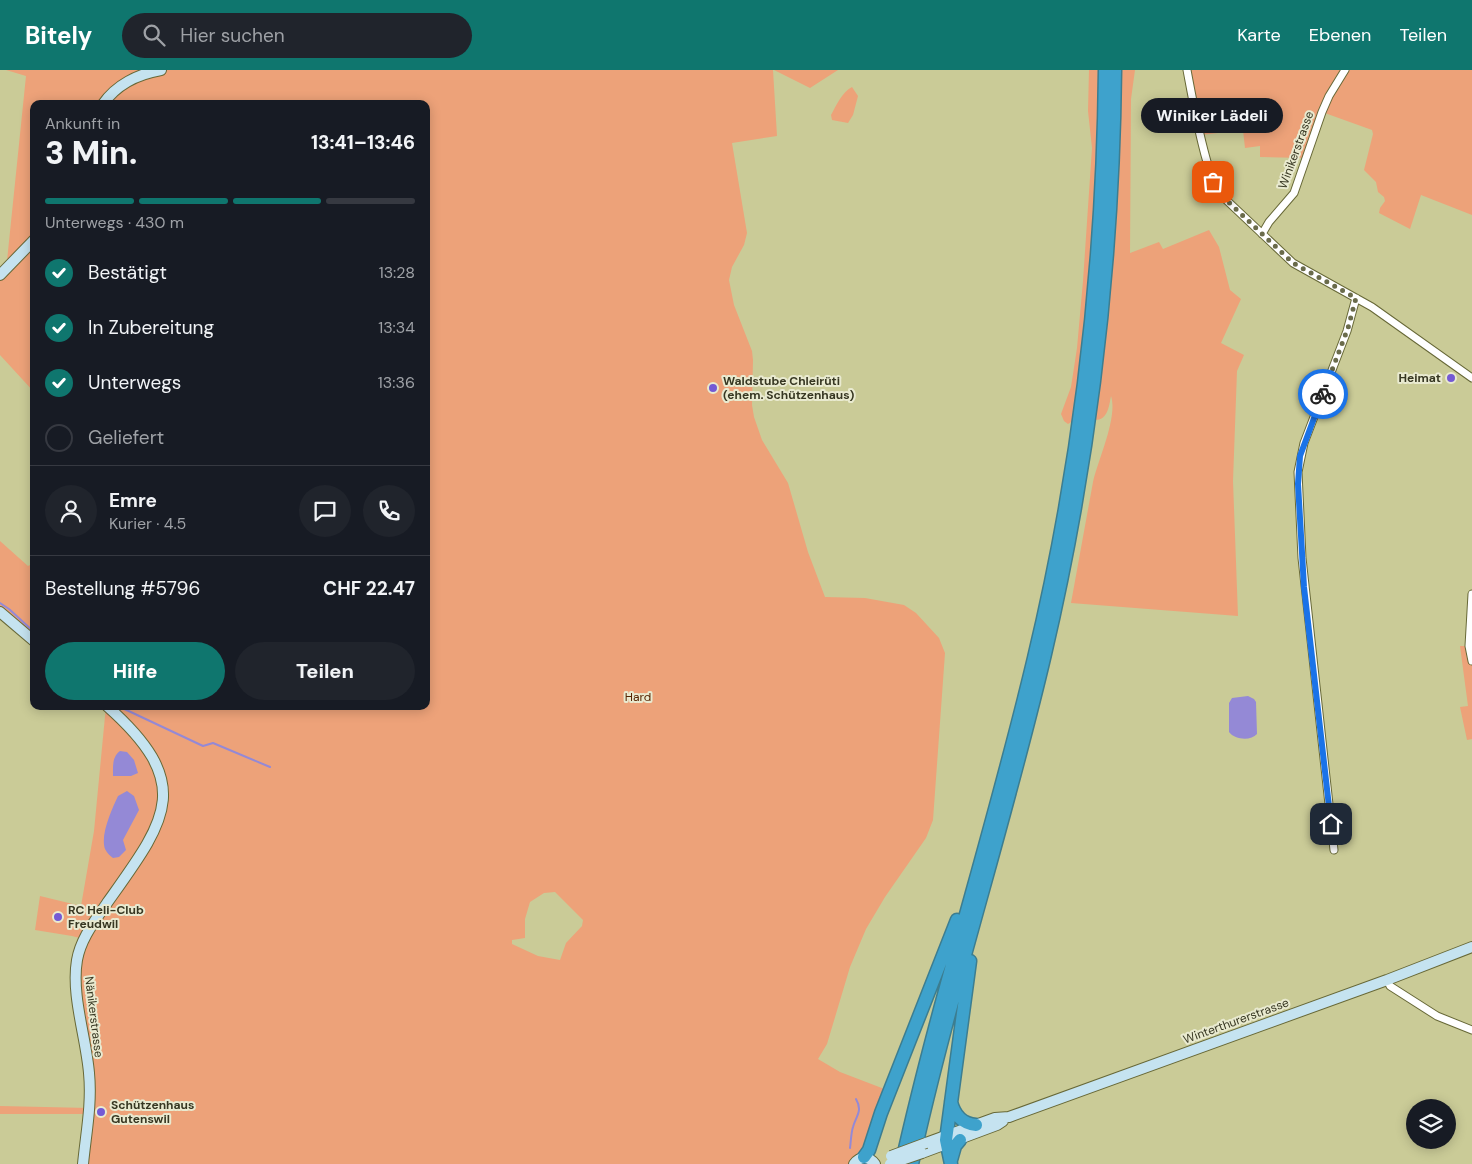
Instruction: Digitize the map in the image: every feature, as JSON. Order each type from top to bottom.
[{"type":"highway","points":[[901,1164],[927,1057],[979,868],[1038,640],[1063,518],[1076,443],[1088,353],[1102,179],[1105,70]]},
{"type":"highway","points":[[912,1164],[943,1037],[1015,772],[1060,588],[1083,463],[1108,260],[1113,169],[1115,70]]},
{"type":"highway","points":[[866,1162],[881,1113],[979,868]]},
{"type":"highway","points":[[951,1163],[946,1140],[979,901]]},
{"type":"highway","points":[[951,1102],[954,1111],[960,1118],[967,1123],[976,1125]]},
{"type":"highway","points":[[951,1163],[955,1146],[960,1140]]},
{"type":"main road","points":[[106,100],[114,91],[130,80],[149,72],[161,70]]},
{"type":"main road","points":[[0,276],[30,244]]},
{"type":"main road","points":[[0,612],[30,638]]},
{"type":"main road","name":"Nänikerstrasse","points":[[84,1164],[90,1109],[90,1089],[88,1060],[76,985],[78,954],[88,930],[151,837],[161,813],[163,796],[161,779],[150,754],[133,731],[111,710]]},
{"type":"main road","name":"Winterthurerstrasse","points":[[891,1160],[926,1143],[960,1140],[997,1125],[1009,1117],[1387,980],[1472,947]]},
{"type":"main road","name":"Winterthurerstrasse","points":[[866,1162],[891,1160],[922,1153],[976,1125],[995,1118],[1009,1117]]},
{"type":"street","points":[[1188,70],[1201,135],[1215,187],[1221,195],[1300,268],[1356,298],[1472,378]]},
{"type":"street","name":"Winikerstrasse","points":[[1262,234],[1268,222],[1294,193],[1322,112],[1329,96],[1345,70]]},
{"type":"street","points":[[1334,850],[1302,567],[1298,472],[1304,444],[1348,328],[1356,298]]},
{"type":"street","points":[[1472,594],[1468,646],[1472,661]]},
{"type":"street","points":[[1387,980],[1390,986],[1438,1016],[1472,1030]]},
{"type":"green space","name":"Hard","points":[[6,70],[773,70],[777,136],[732,143],[747,233],[744,245],[732,267],[729,280],[734,305],[752,351],[752,405],[754,417],[762,440],[788,483],[808,552],[825,597],[865,598],[904,605],[916,613],[939,638],[945,653],[933,820],[926,838],[885,897],[866,929],[850,967],[827,1044],[818,1059],[840,1072],[887,1090],[867,1149],[850,1160],[853,1164],[83,1164],[89,1114],[0,1114],[0,1106],[89,1108],[77,995],[83,939],[35,930],[40,896],[81,906],[94,831],[106,710],[430,710],[430,100],[30,100],[30,388],[0,355],[0,276],[8,267],[7,261],[26,76]],"holes":[[[555,892],[583,920],[582,926],[566,943],[560,960],[538,956],[512,944],[512,940],[525,938],[525,919],[530,902],[544,893]]]},
{"type":"green space","points":[[774,70],[838,70],[810,88]]},
{"type":"green space","points":[[1089,70],[1100,70],[1095,197],[1084,332],[1073,421],[1068,424],[1064,421],[1061,414],[1071,387],[1077,348],[1092,148],[1088,111]]},
{"type":"green space","points":[[1121,70],[1135,70],[1131,99],[1130,253],[1159,242],[1163,249],[1209,230],[1219,247],[1230,290],[1241,299],[1221,343],[1244,355],[1237,371],[1233,481],[1238,616],[1071,603],[1093,482],[1112,415],[1111,396],[1103,418],[1095,420],[1110,289]]},
{"type":"green space","points":[[1187,70],[1472,70],[1472,215],[1421,195],[1410,229],[1379,213],[1385,201],[1384,197],[1378,192],[1376,182],[1364,170],[1373,134],[1372,130],[1322,112],[1305,158],[1260,157],[1260,146],[1245,148],[1243,130],[1201,135]]},
{"type":"green space","points":[[852,87],[858,96],[853,115],[848,123],[832,120],[831,115],[840,100],[845,92]]},
{"type":"green space","points":[[0,541],[28,566],[30,565],[30,638],[0,612]]},
{"type":"green space","points":[[1460,646],[1469,646],[1472,661],[1472,739],[1467,740],[1460,707],[1468,706]]},
{"type":"shaded area","points":[[1248,696],[1256,702],[1257,734],[1247,739],[1235,737],[1229,732],[1229,703],[1232,698]]},
{"type":"shaded area","points":[[120,751],[127,752],[134,760],[138,773],[131,776],[113,776],[114,759]]},
{"type":"shaded area","points":[[127,791],[134,796],[139,810],[123,840],[126,850],[119,857],[113,858],[105,849],[105,830],[118,796]]},
{"type":"waterway","points":[[0,603],[30,628]]},
{"type":"waterway","points":[[126,710],[203,746],[213,743],[270,767]]},
{"type":"waterway","points":[[850,1148],[852,1129],[859,1110],[856,1099]]},
{"type":"way so far","points":[[1213,182],[1217,191],[1293,263],[1356,298],[1348,328],[1323,394]]},
{"type":"place","name":"Winiker Lädeli","points":[[1213,182]]},
{"type":"place","name":"Heimat","points":[[1451,378]]},
{"type":"place","name":"Waldstube Chleirüti (ehem. Schützenhaus)","points":[[713,388]]},
{"type":"place","name":"RC Heli-Club Freudwil","points":[[58,917]]},
{"type":"place","name":"Schützenhaus Gutenswil","points":[[101,1112]]},
{"type":"route","points":[[1323,394],[1300,456],[1298,484],[1304,587],[1331,824]]}]
